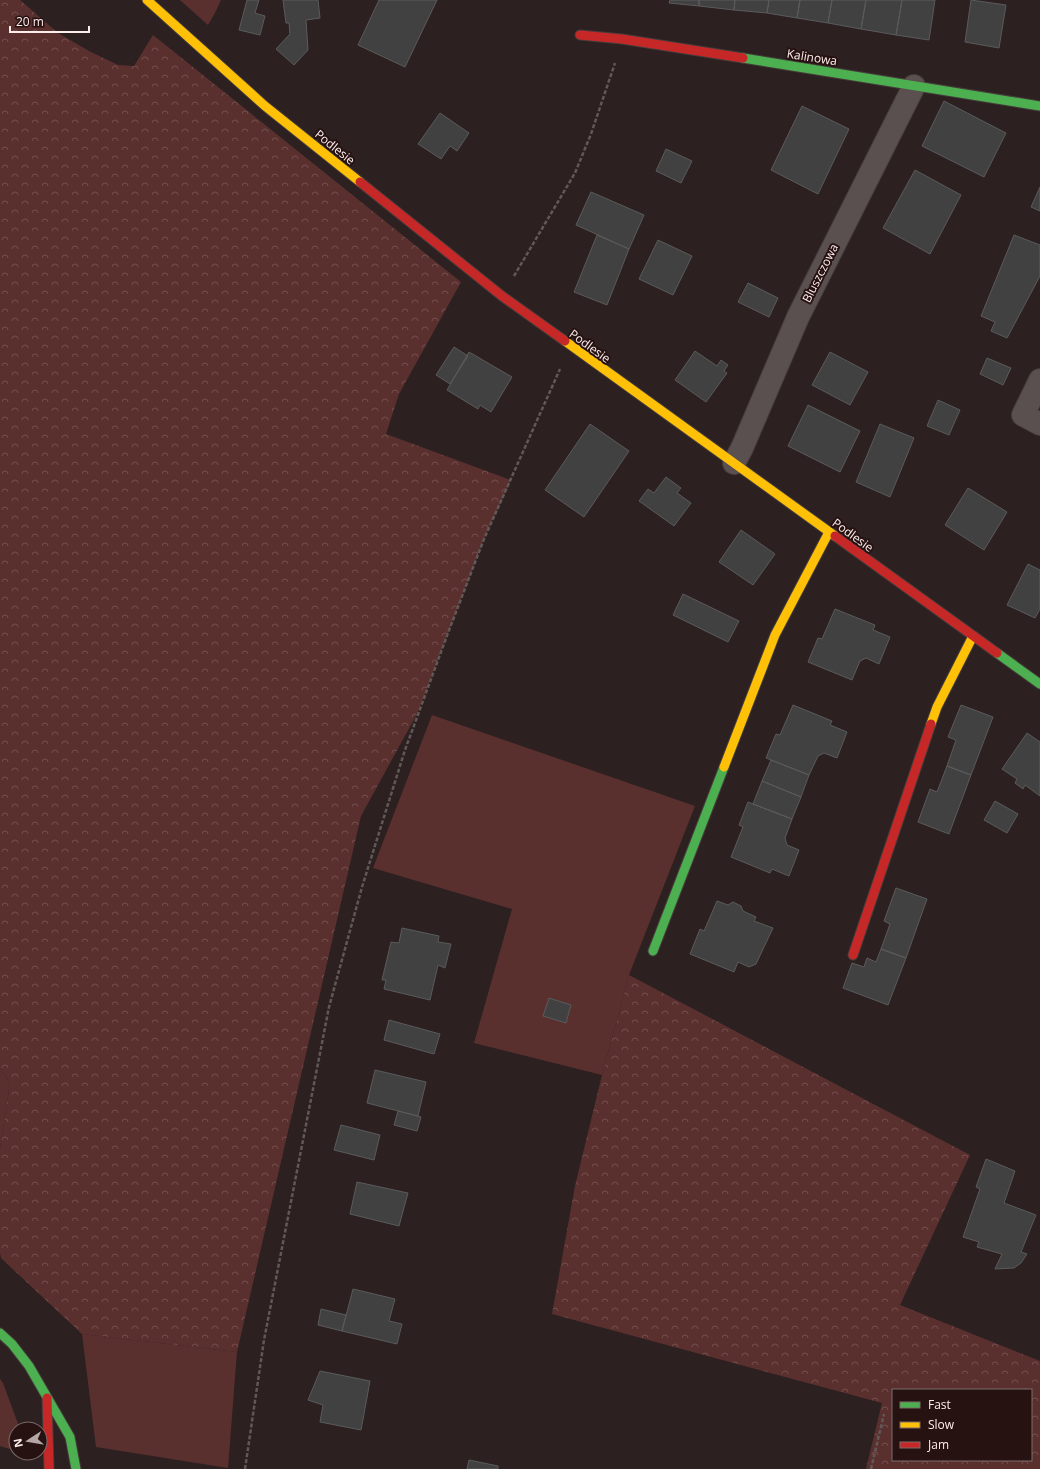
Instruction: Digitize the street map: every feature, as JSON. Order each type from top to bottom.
[{"type":"street","name":"Podlesie","points":[[146,0],[292,129],[502,296],[1040,684]]},
{"type":"street","name":"Kalinowa","points":[[580,35],[622,39],[1040,106]]},
{"type":"street","name":"Bluszczowa","points":[[734,463],[742,448],[798,317],[914,86]]},
{"type":"street","points":[[1040,380],[1023,415],[1040,424]]},
{"type":"street","points":[[653,951],[775,635],[829,532]]},
{"type":"street","points":[[853,955],[937,707],[973,636]]},
{"type":"street","points":[[0,1333],[12,1344],[29,1366],[47,1395],[70,1437],[76,1469]]},
{"type":"street","points":[[47,1395],[49,1469]]},
{"type":"path","points":[[512,279],[575,172],[591,134],[622,39]]},
{"type":"path","points":[[245,1469],[264,1340],[307,1128],[329,1007],[362,887],[405,750],[450,626],[484,539],[570,346]]},
{"type":"path","points":[[871,1469],[884,1414]]},
{"type":"green space","points":[[0,0],[20,0],[58,33],[89,51],[118,65],[134,66],[153,35],[461,282],[399,394],[386,434],[511,480],[484,539],[418,712],[361,816],[237,1352],[82,1334],[1,1258],[0,1253],[0,1149],[10,1083],[0,1069]]},
{"type":"green space","points":[[180,0],[221,0],[208,25]]},
{"type":"green space","points":[[432,715],[695,806],[629,975],[602,1075],[474,1043],[512,909],[373,868]]},
{"type":"green space","points":[[629,975],[970,1155],[900,1305],[1040,1361],[1040,1469],[866,1469],[882,1403],[552,1314],[575,1186],[602,1075]]},
{"type":"green space","points":[[0,1069],[10,1083],[0,1149]]},
{"type":"green space","points":[[82,1334],[237,1352],[228,1468],[96,1447]]},
{"type":"green space","points":[[0,1379],[3,1383],[17,1421],[8,1421],[8,1448],[0,1446]]},
{"type":"building","points":[[247,0],[259,0],[255,13],[265,16],[260,35],[239,30]]},
{"type":"building","points":[[283,0],[318,0],[320,18],[306,20],[308,50],[294,65],[276,49],[290,34],[289,23],[286,23]]},
{"type":"building","points":[[379,0],[437,0],[405,67],[358,45]]},
{"type":"building","points":[[670,0],[699,0],[699,6],[669,3]]},
{"type":"building","points":[[699,0],[735,0],[734,10],[699,6]]},
{"type":"building","points":[[735,0],[769,0],[767,13],[734,10]]},
{"type":"building","points":[[769,0],[800,0],[797,18],[767,13]]},
{"type":"building","points":[[800,0],[832,0],[828,23],[797,18]]},
{"type":"building","points":[[832,0],[866,0],[861,29],[828,23]]},
{"type":"building","points":[[866,0],[902,0],[896,35],[861,29]]},
{"type":"building","points":[[902,0],[935,0],[929,40],[896,35]]},
{"type":"building","points":[[971,0],[1006,5],[999,48],[965,42]]},
{"type":"building","points":[[944,101],[1006,133],[984,177],[922,146]]},
{"type":"building","points":[[802,106],[849,129],[818,194],[771,170]]},
{"type":"building","points":[[440,113],[469,133],[457,151],[450,146],[441,159],[418,144]]},
{"type":"building","points":[[666,149],[692,161],[681,183],[656,171]]},
{"type":"building","points":[[915,170],[961,195],[930,254],[883,228]]},
{"type":"building","points":[[1040,187],[1040,211],[1031,207]]},
{"type":"building","points":[[591,192],[644,215],[629,249],[576,225]]},
{"type":"building","points":[[597,235],[629,249],[607,305],[574,292]]},
{"type":"building","points":[[1014,235],[1040,245],[1040,276],[1007,338],[991,331],[995,322],[981,316]]},
{"type":"building","points":[[658,240],[692,256],[673,295],[639,279]]},
{"type":"building","points":[[748,283],[778,298],[769,317],[738,302]]},
{"type":"building","points":[[454,347],[468,356],[450,384],[436,375]]},
{"type":"building","points":[[695,351],[717,366],[721,360],[728,365],[724,371],[727,373],[706,402],[675,380]]},
{"type":"building","points":[[469,352],[512,377],[491,412],[480,405],[478,409],[447,390]]},
{"type":"building","points":[[830,352],[868,372],[850,405],[812,385]]},
{"type":"building","points":[[987,358],[1011,368],[1003,385],[980,374]]},
{"type":"building","points":[[938,400],[960,410],[949,435],[927,426]]},
{"type":"building","points":[[808,405],[860,431],[840,472],[788,446]]},
{"type":"building","points":[[590,424],[629,451],[584,517],[545,490]]},
{"type":"building","points":[[880,424],[914,438],[890,497],[856,482]]},
{"type":"building","points":[[666,477],[681,488],[677,493],[691,503],[674,526],[639,501],[648,489],[654,493]]},
{"type":"building","points":[[968,488],[1007,512],[984,550],[945,525]]},
{"type":"building","points":[[741,530],[775,554],[753,585],[719,562]]},
{"type":"building","points":[[1028,564],[1040,570],[1040,609],[1035,618],[1007,605]]},
{"type":"building","points":[[683,594],[739,621],[728,642],[673,615]]},
{"type":"building","points":[[835,609],[875,625],[873,630],[890,637],[879,664],[866,658],[860,661],[852,680],[808,662],[818,638],[822,639]]},
{"type":"building","points":[[793,705],[832,721],[830,725],[847,732],[837,758],[824,753],[818,756],[809,775],[766,758],[776,734],[780,735]]},
{"type":"building","points":[[961,705],[993,717],[971,775],[947,766],[956,740],[948,737]]},
{"type":"building","points":[[1027,733],[1040,742],[1040,796],[1025,785],[1023,789],[1015,783],[1017,779],[1002,769]]},
{"type":"building","points":[[771,760],[809,775],[801,797],[762,781]]},
{"type":"building","points":[[947,766],[971,775],[949,834],[918,822],[930,789],[937,792]]},
{"type":"building","points":[[762,781],[801,797],[792,819],[753,804]]},
{"type":"building","points":[[995,801],[1018,814],[1007,833],[984,820]]},
{"type":"building","points":[[748,802],[792,819],[785,838],[787,845],[799,850],[789,876],[772,869],[770,873],[731,857],[743,827],[739,825]]},
{"type":"building","points":[[896,888],[927,899],[906,958],[881,949],[890,924],[884,921]]},
{"type":"building","points":[[717,901],[728,905],[733,902],[741,906],[743,911],[756,917],[754,921],[773,928],[756,964],[749,967],[738,962],[734,972],[690,954],[700,929],[704,931]]},
{"type":"building","points":[[402,928],[439,936],[438,942],[451,944],[445,968],[438,965],[430,1000],[384,989],[386,980],[382,980],[391,942],[399,943]]},
{"type":"building","points":[[881,949],[906,958],[888,1005],[843,988],[852,963],[864,967],[867,958],[876,962]]},
{"type":"building","points":[[549,998],[571,1005],[566,1023],[543,1016]]},
{"type":"building","points":[[389,1020],[440,1034],[434,1054],[384,1040]]},
{"type":"building","points":[[375,1070],[426,1082],[418,1116],[367,1103]]},
{"type":"building","points":[[398,1111],[421,1117],[417,1131],[394,1125]]},
{"type":"building","points":[[341,1125],[380,1135],[374,1160],[334,1150]]},
{"type":"building","points":[[986,1159],[1015,1171],[1004,1203],[1036,1215],[1021,1252],[1027,1254],[1021,1263],[1014,1268],[995,1269],[1002,1254],[977,1247],[979,1242],[963,1237],[980,1189],[976,1187]]},
{"type":"building","points":[[357,1182],[408,1193],[399,1226],[350,1214]]},
{"type":"building","points":[[353,1289],[395,1299],[389,1321],[402,1324],[397,1344],[342,1331]]},
{"type":"building","points":[[321,1309],[346,1315],[342,1331],[318,1325]]},
{"type":"building","points":[[320,1371],[370,1381],[361,1430],[320,1422],[323,1405],[308,1400]]},
{"type":"building","points":[[469,1460],[498,1466],[498,1469],[467,1469]]},
{"type":"traffic: fast","points":[[743,58],[1040,106]]},
{"type":"traffic: fast","points":[[997,653],[1040,684]]},
{"type":"traffic: fast","points":[[653,951],[724,767]]},
{"type":"traffic: fast","points":[[0,1333],[12,1344],[29,1366],[70,1437],[76,1469]]},
{"type":"traffic: slow","points":[[147,0],[265,106],[360,182]]},
{"type":"traffic: slow","points":[[565,341],[835,536]]},
{"type":"traffic: slow","points":[[724,767],[775,635],[829,532]]},
{"type":"traffic: slow","points":[[931,724],[937,707],[973,636]]},
{"type":"traffic: jam","points":[[580,35],[622,39],[743,58]]},
{"type":"traffic: jam","points":[[360,182],[502,296],[565,341]]},
{"type":"traffic: jam","points":[[835,536],[997,653]]},
{"type":"traffic: jam","points":[[853,955],[931,724]]},
{"type":"traffic: jam","points":[[47,1398],[49,1469]]}]
